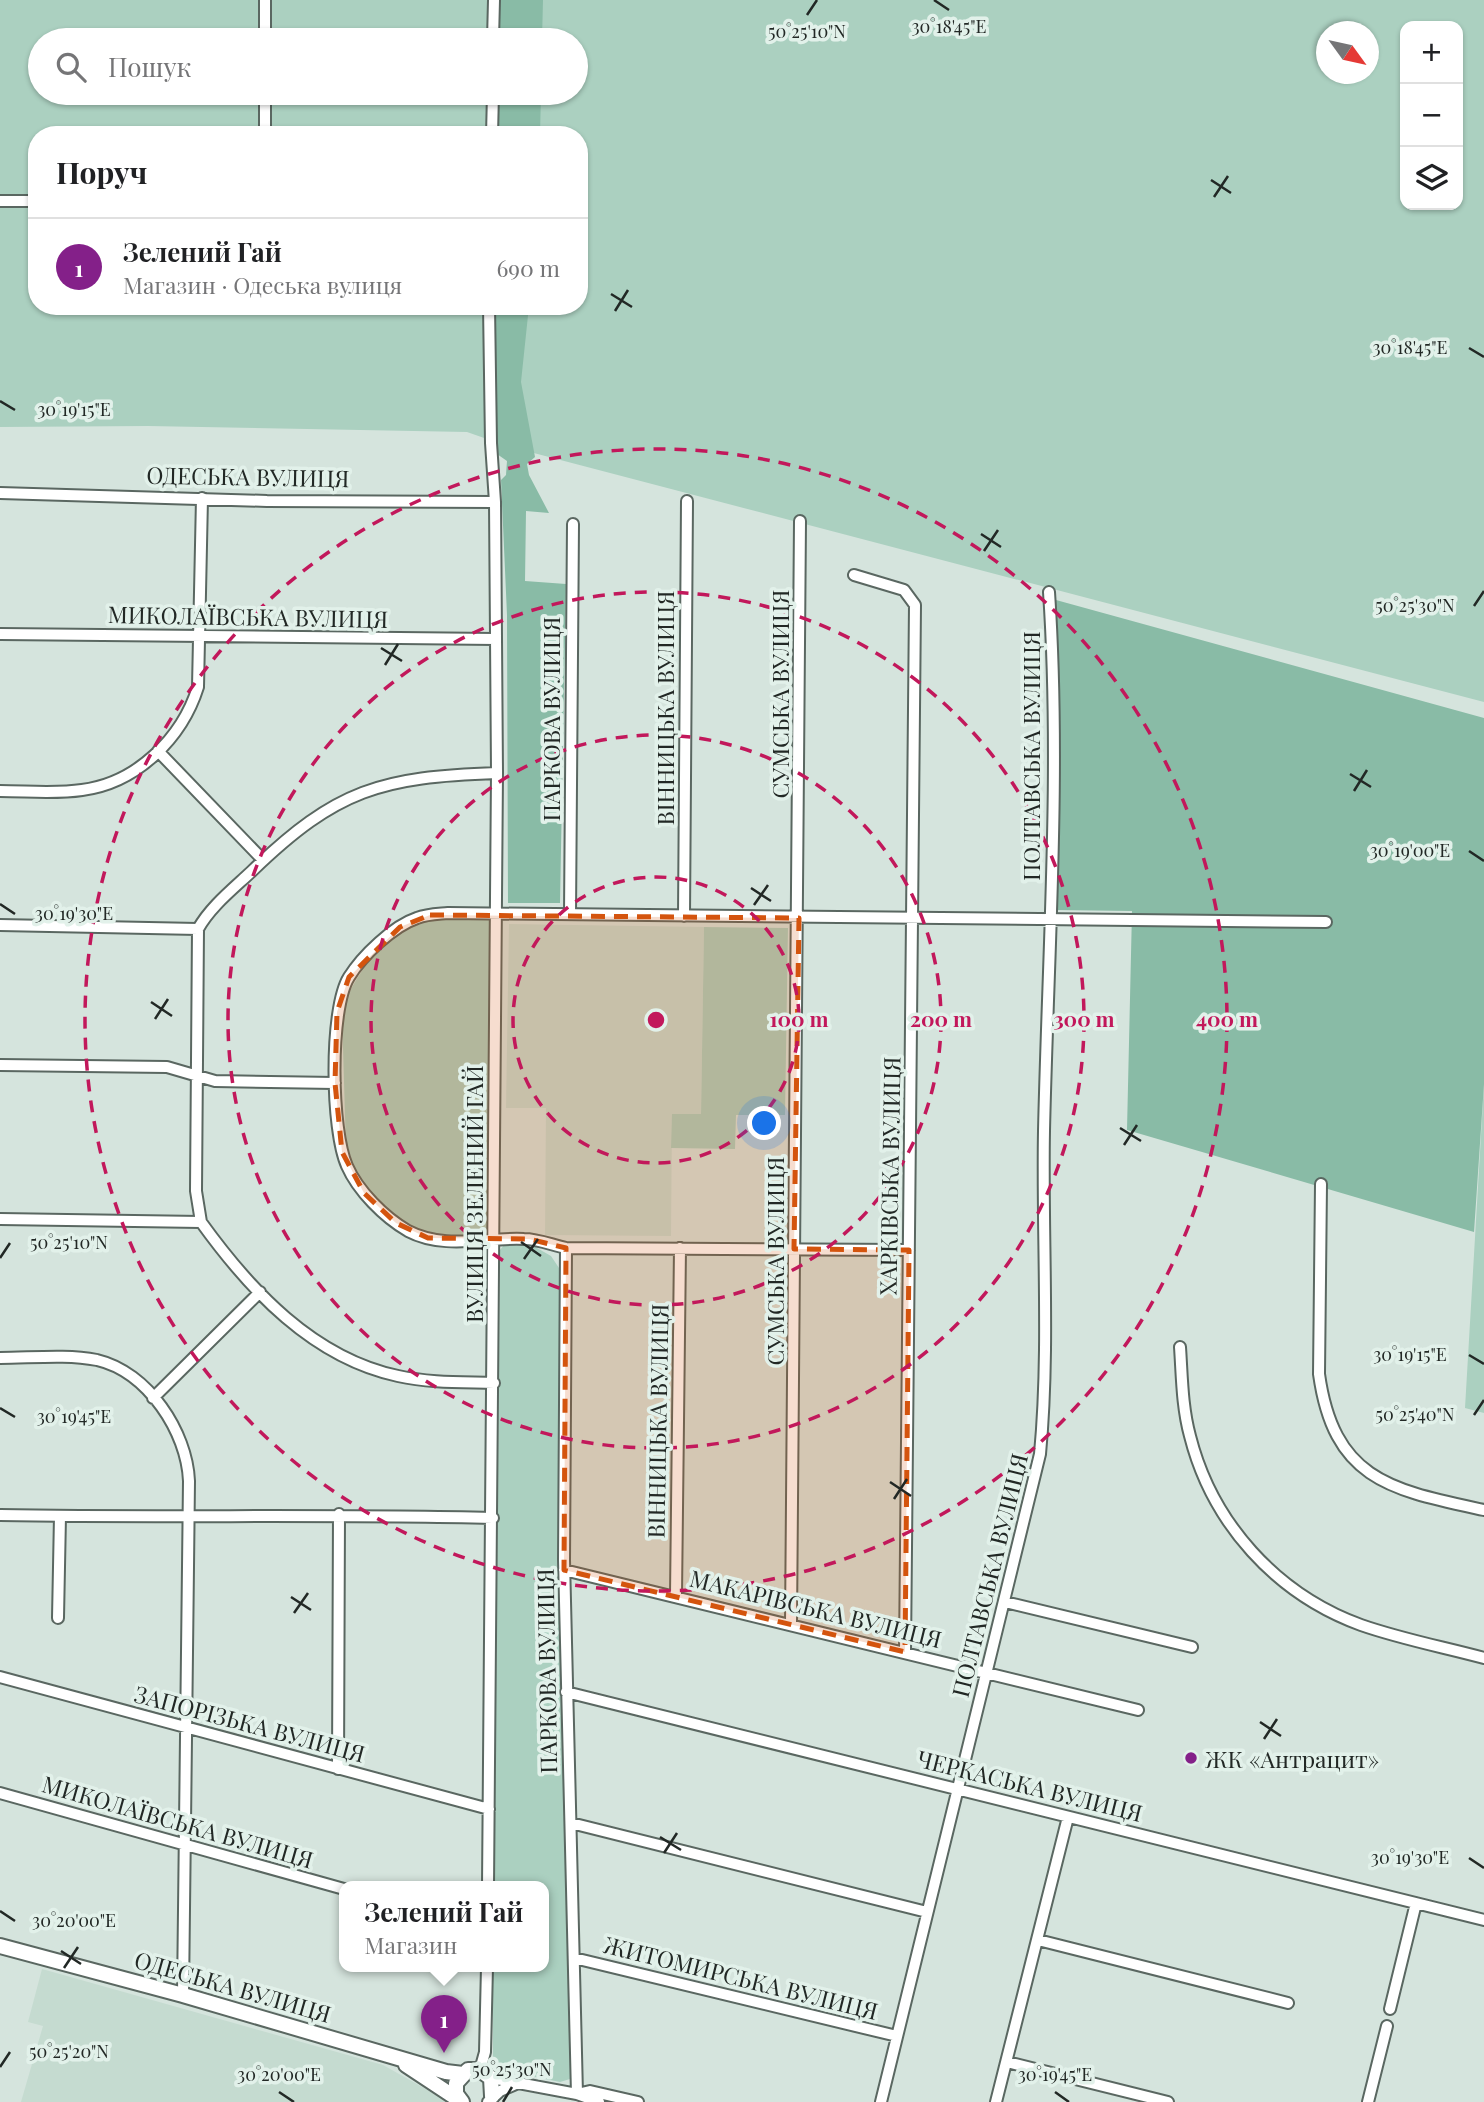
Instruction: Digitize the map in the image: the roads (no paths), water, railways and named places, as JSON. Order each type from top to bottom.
[{"type":"main road","name":"ОДЕСЬКА ВУЛИЦЯ","points":[[0,1946],[183,1995],[446,2072],[463,2074]]},
{"type":"main road","name":"ОДЕСЬКА ВУЛИЦЯ","points":[[393,2056],[460,2101]]},
{"type":"main road","points":[[460,2101],[456,2087],[463,2074],[485,2074],[490,2099]]},
{"type":"street","points":[[265,0],[265,28]]},
{"type":"street","points":[[493,28],[494,0]]},
{"type":"street","points":[[265,105],[265,126]]},
{"type":"street","points":[[492,126],[493,105]]},
{"type":"street","points":[[0,201],[28,201]]},
{"type":"street","name":"ВУЛИЦЯ ЗЕЛЕНИЙ ГАЙ","points":[[488,1881],[497,773],[495,502],[491,443],[489,315]]},
{"type":"street","name":"ОДЕСЬКА ВУЛИЦЯ","points":[[0,493],[495,502]]},
{"type":"street","points":[[0,790],[61,792],[100,787],[129,775],[177,732],[192,705],[198,687],[202,498]]},
{"type":"street","name":"ВІННИЦЬКА ВУЛИЦЯ","points":[[684,916],[687,501]]},
{"type":"street","name":"СУМСЬКА ВУЛИЦЯ","points":[[791,1624],[799,918],[800,521]]},
{"type":"street","name":"ПАРКОВА ВУЛИЦЯ","points":[[570,914],[573,524]]},
{"type":"street","name":"ХАРКІВСЬКА ВУЛИЦЯ","points":[[854,575],[904,590],[915,604],[905,1652]]},
{"type":"street","name":"ПОЛТАВСЬКА ВУЛИЦЯ","points":[[881,2102],[1035,1485],[1043,1427],[1044,1133],[1051,920],[1053,648],[1049,592]]},
{"type":"street","name":"МИКОЛАЇВСЬКА ВУЛИЦЯ","points":[[0,634],[496,639]]},
{"type":"street","points":[[158,751],[263,860]]},
{"type":"street","points":[[494,1382],[423,1380],[370,1368],[324,1348],[292,1323],[260,1292],[201,1222],[196,1191],[198,929],[214,908],[263,860],[318,816],[364,790],[412,778],[497,773]]},
{"type":"street","points":[[909,1250],[566,1248],[529,1239],[493,1242],[445,1241],[411,1232],[372,1201],[346,1166],[335,1083],[337,1012],[349,977],[387,938],[416,918],[449,913],[1326,922]]},
{"type":"street","points":[[0,925],[198,929]]},
{"type":"street","points":[[0,1065],[167,1067],[215,1081],[335,1083]]},
{"type":"street","points":[[1321,1184],[1319,1374],[1322,1400],[1332,1429],[1345,1452],[1362,1468],[1381,1480],[1424,1497],[1484,1510]]},
{"type":"street","points":[[0,1219],[201,1222]]},
{"type":"street","name":"ПАРКОВА ВУЛИЦЯ","points":[[566,1248],[564,1570],[577,2094]]},
{"type":"street","name":"ВІННИЦЬКА ВУЛИЦЯ","points":[[676,1595],[680,1248]]},
{"type":"street","points":[[153,1398],[260,1292]]},
{"type":"street","points":[[1180,1347],[1190,1436],[1206,1484],[1226,1522],[1264,1566],[1337,1615],[1391,1634],[1484,1658]]},
{"type":"street","points":[[0,1358],[98,1361],[118,1368],[153,1398],[177,1429],[186,1448],[189,1464],[189,1729],[183,1995]]},
{"type":"street","points":[[0,1515],[189,1517],[339,1514],[493,1518]]},
{"type":"street","points":[[338,1769],[339,1514]]},
{"type":"street","points":[[58,1618],[60,1516]]},
{"type":"street","name":"МАКАРІВСЬКА ВУЛИЦЯ","points":[[564,1570],[676,1595],[1138,1710]]},
{"type":"street","points":[[1005,1602],[1192,1647]]},
{"type":"street","name":"ЗАПОРІЗЬКА ВУЛИЦЯ","points":[[0,1677],[489,1809]]},
{"type":"street","name":"ЧЕРКАСЬКА ВУЛИЦЯ","points":[[566,1692],[1484,1920]]},
{"type":"street","name":"МИКОЛАЇВСЬКА ВУЛИЦЯ","points":[[0,1793],[339,1888]]},
{"type":"street","points":[[996,2102],[1068,1816]]},
{"type":"street","points":[[571,1823],[927,1912]]},
{"type":"street","points":[[1390,2010],[1416,1903]]},
{"type":"street","points":[[1038,1940],[1288,2004]]},
{"type":"street","name":"ЖИТОМИРСЬКА ВУЛИЦЯ","points":[[574,1958],[897,2036]]},
{"type":"street","points":[[486,1972],[485,2074],[577,2094],[599,2102]]},
{"type":"street","points":[[1368,2102],[1387,2026]]},
{"type":"street","points":[[1007,2062],[1168,2102]]},
{"type":"street","points":[[490,2099],[519,2082]]},
{"type":"street","points":[[577,2094],[590,2091],[638,2102]]},
{"type":"place","name":"ЖК «Антрацит»","points":[[1191,1758]]},
{"type":"place","name":"Зелений Гай","points":[[444,2053]]}]
